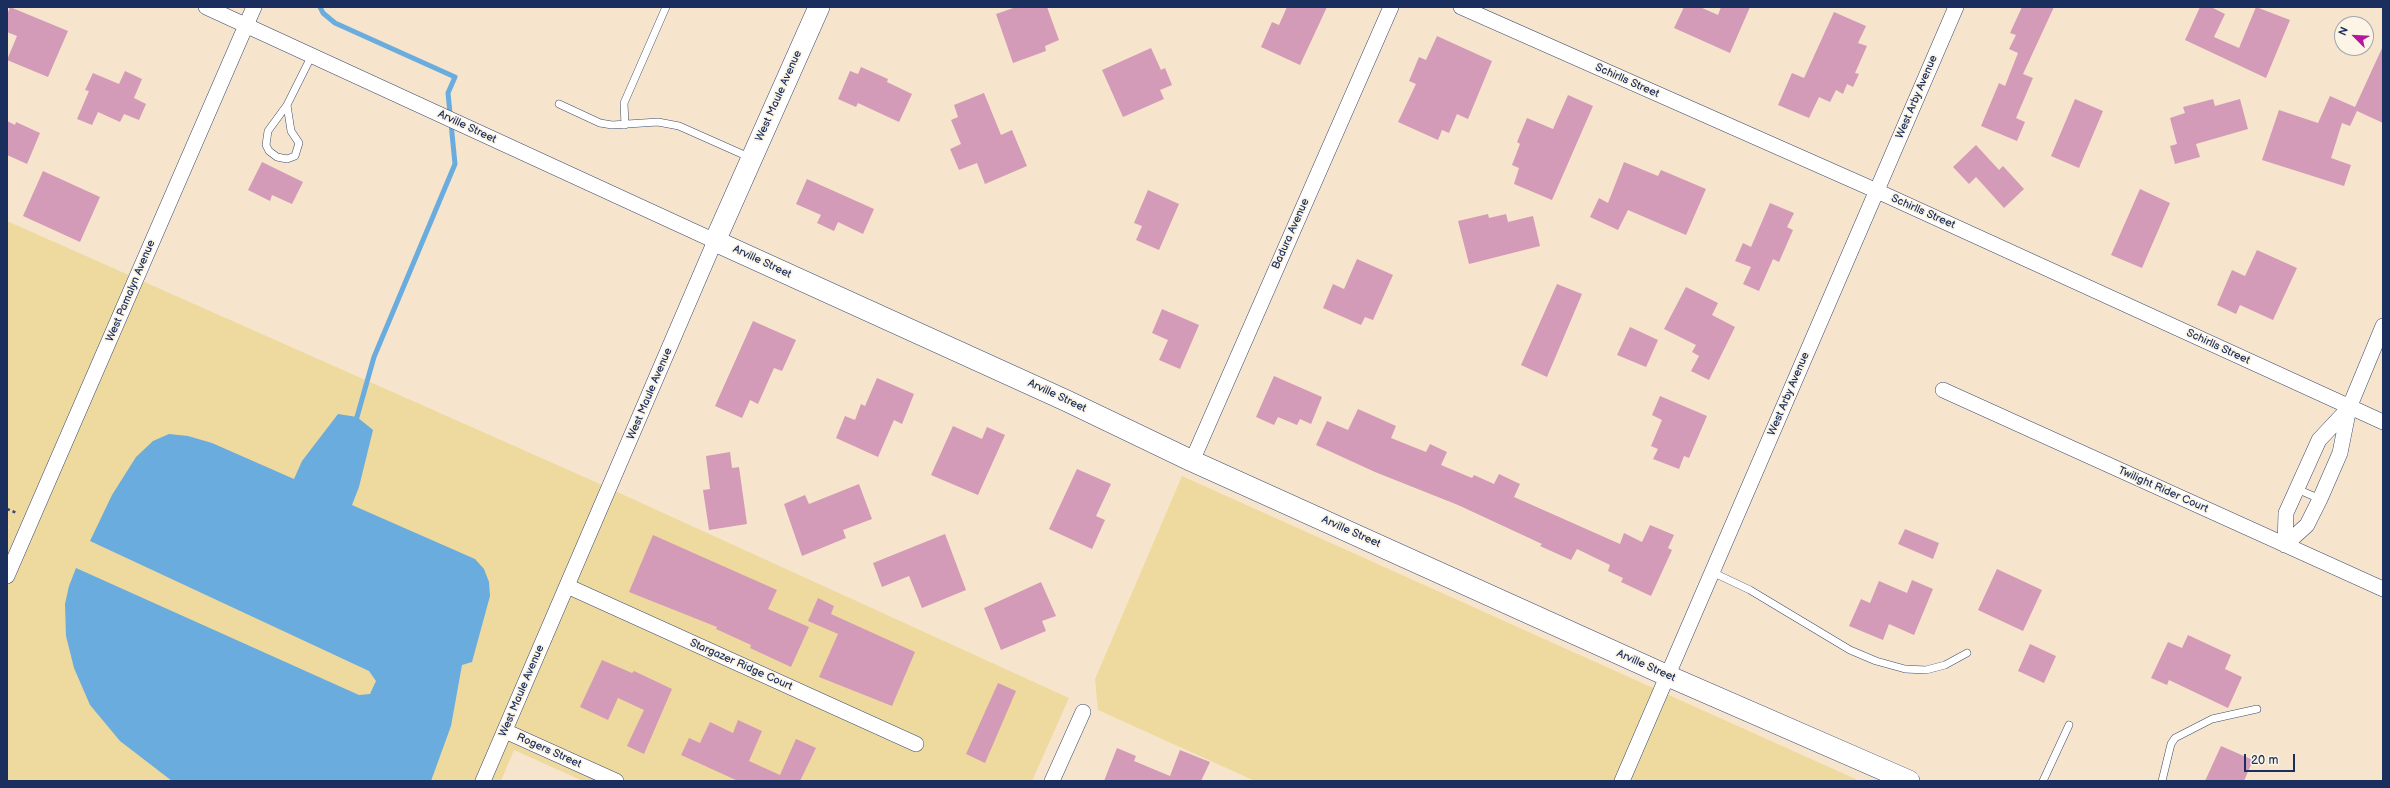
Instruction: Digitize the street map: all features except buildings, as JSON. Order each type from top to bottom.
[{"type":"street","name":"Arville Street","points":[[206,7],[1067,401],[1192,460],[1668,676],[1909,781]]},
{"type":"street","name":"West Pamalyn Avenue","points":[[7,576],[254,7]]},
{"type":"street","name":"West Maule Avenue","points":[[483,781],[751,158],[819,7]]},
{"type":"street","name":"Badura Avenue","points":[[1192,460],[1391,7]]},
{"type":"street","name":"Schirlls Street","points":[[1461,7],[1877,191],[2383,422]]},
{"type":"street","name":"West Arby Avenue","points":[[1622,781],[1956,7]]},
{"type":"street","points":[[2285,545],[2308,525],[2320,499],[2340,453],[2350,408],[2383,326]]},
{"type":"street","name":"Twilight Rider Court","points":[[1943,390],[2383,589]]},
{"type":"street","points":[[2285,545],[2286,513],[2319,440],[2350,408]]},
{"type":"street","name":"Stargazer Ridge Court","points":[[567,586],[916,744]]},
{"type":"street","points":[[1052,781],[1083,712]]},
{"type":"street","name":"Rogers Street","points":[[505,731],[616,781]]},
{"type":"lane","points":[[625,125],[624,103],[666,7]]},
{"type":"lane","points":[[287,105],[291,130],[299,143],[295,156],[288,158],[278,157],[269,151],[266,145],[268,131],[287,105],[312,55]]},
{"type":"lane","points":[[558,104],[600,123],[625,125],[658,122],[679,126],[751,158]]},
{"type":"lane","points":[[2297,489],[2320,499]]},
{"type":"lane","points":[[1712,572],[1750,590],[1850,650],[1876,661],[1906,670],[1926,670],[1945,665],[1967,652]]},
{"type":"lane","points":[[2162,781],[2171,744],[2175,738],[2212,719],[2257,709]]},
{"type":"lane","points":[[2043,781],[2069,725]]},
{"type":"sand","points":[[7,221],[591,480],[1069,698],[1032,781],[583,781],[514,750],[501,781],[7,781],[7,531],[9,527],[7,526]]},
{"type":"sand","points":[[1182,476],[1860,781],[1255,781],[1098,710],[1095,679]]},
{"type":"water","points":[[338,414],[357,417],[373,430],[359,487],[352,505],[475,559],[484,569],[489,582],[490,596],[472,662],[462,665],[451,726],[431,781],[172,781],[120,741],[90,705],[74,668],[66,636],[65,604],[69,586],[76,568],[359,695],[370,694],[376,681],[369,671],[90,541],[112,495],[136,457],[153,441],[169,434],[188,436],[212,443],[294,479],[302,461]]},
{"type":"waterway","points":[[320,7],[323,13],[335,23],[455,77],[448,93],[455,164],[374,357],[357,417]]}]
